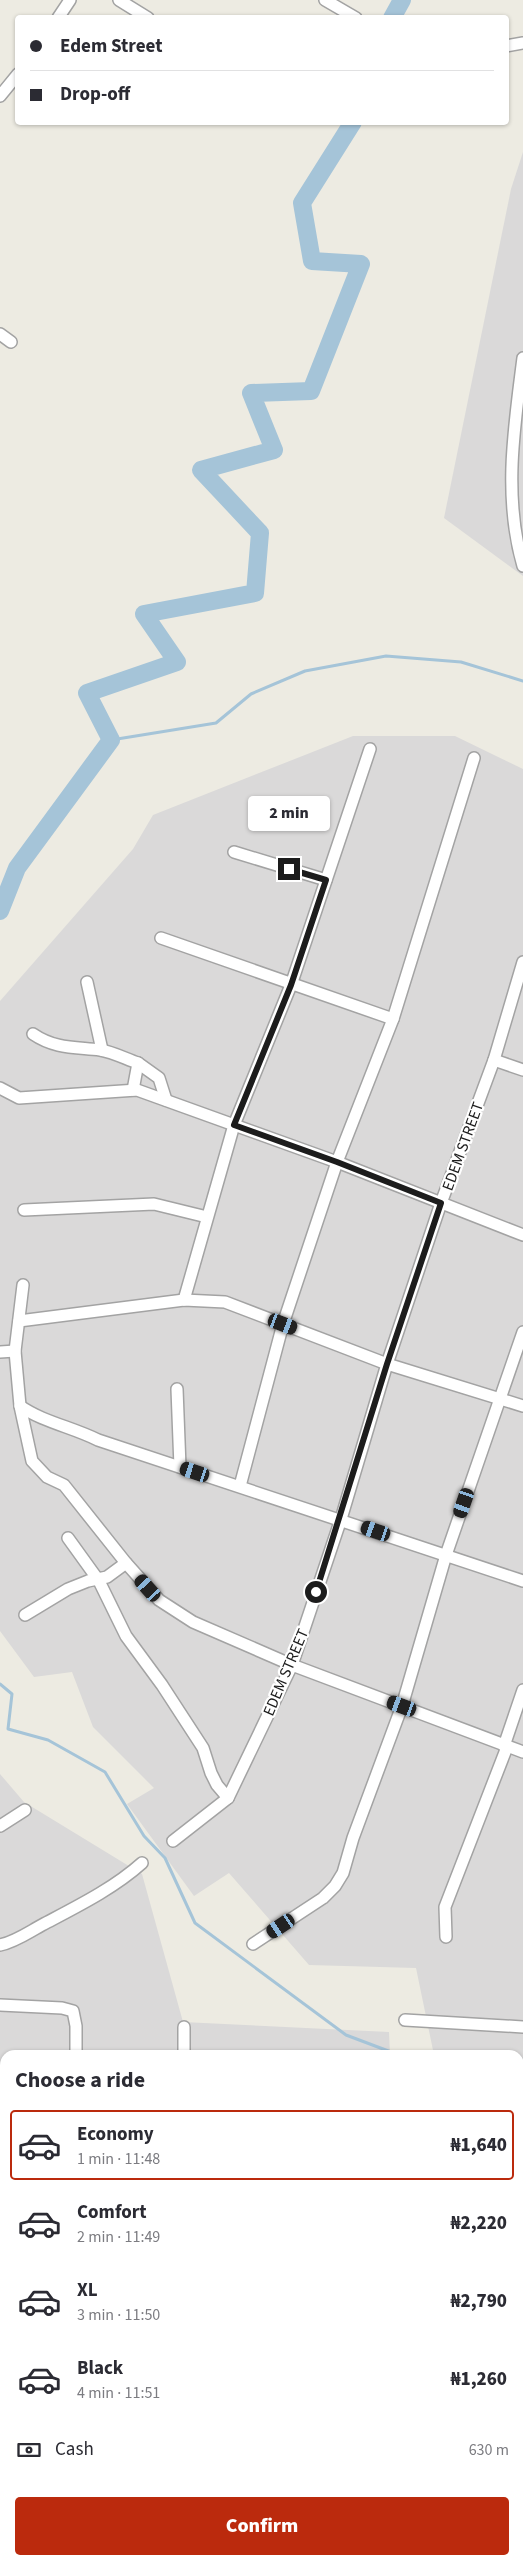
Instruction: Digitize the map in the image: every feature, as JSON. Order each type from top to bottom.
[{"type":"street","points":[[60,15],[70,0]]},
{"type":"street","points":[[119,0],[143,15]]},
{"type":"street","points":[[325,0],[351,15]]},
{"type":"street","points":[[509,45],[523,43]]},
{"type":"street","points":[[0,96],[15,78]]},
{"type":"street","points":[[0,334],[11,342]]},
{"type":"street","points":[[523,358],[519,426],[510,496],[514,537],[523,566]]},
{"type":"street","points":[[184,1300],[234,1125],[291,985],[370,749]]},
{"type":"street","points":[[240,1486],[283,1324],[337,1162],[393,1019],[474,758]]},
{"type":"street","points":[[234,852],[326,880]]},
{"type":"street","points":[[161,938],[291,985],[393,1019]]},
{"type":"street","name":"EDEM STREET","points":[[173,1841],[228,1798],[292,1665],[340,1519],[387,1364],[441,1203],[494,1060],[523,962]]},
{"type":"street","points":[[88,982],[102,1050]]},
{"type":"street","points":[[33,1034],[47,1043],[68,1048],[102,1050],[138,1063],[159,1078],[166,1100]]},
{"type":"street","points":[[494,1060],[523,1070]]},
{"type":"street","points":[[133,1090],[138,1063]]},
{"type":"street","points":[[0,1088],[19,1098],[133,1090],[166,1100],[337,1162],[523,1236]]},
{"type":"street","points":[[24,1210],[154,1204],[207,1217]]},
{"type":"street","points":[[23,1285],[15,1351],[20,1406],[32,1461],[47,1477],[64,1485],[126,1563],[159,1600],[193,1622],[292,1665],[523,1752]]},
{"type":"street","points":[[19,1321],[184,1300],[226,1302],[387,1364],[523,1406]]},
{"type":"street","points":[[253,1944],[323,1898],[335,1886],[343,1873],[353,1838],[402,1706],[446,1555],[523,1332]]},
{"type":"street","points":[[0,1352],[15,1351]]},
{"type":"street","points":[[176,1389],[180,1467]]},
{"type":"street","points":[[20,1406],[33,1415],[78,1430],[98,1440],[523,1581]]},
{"type":"street","points":[[68,1538],[99,1580],[126,1636],[198,1739],[217,1785],[228,1798]]},
{"type":"street","points":[[26,1615],[75,1586],[107,1577],[126,1563]]},
{"type":"street","points":[[446,1937],[445,1907],[506,1747],[523,1690]]},
{"type":"street","points":[[0,1826],[25,1810]]},
{"type":"street","points":[[0,1944],[16,1939],[84,1903],[132,1872],[142,1863]]},
{"type":"street","points":[[0,2005],[62,2008],[73,2011],[76,2026],[76,2050]]},
{"type":"street","points":[[404,2020],[523,2027]]},
{"type":"street","points":[[184,2027],[184,2050]]},
{"type":"shaded area","points":[[523,152],[523,576],[444,518],[511,189]]},
{"type":"shaded area","points":[[353,736],[455,736],[523,769],[523,2050],[433,2050],[416,1968],[309,1965],[229,1873],[194,1896],[127,1804],[154,1788],[93,1727],[72,1672],[34,1677],[0,1631],[0,1001],[133,849],[153,815]]},
{"type":"shaded area","points":[[0,1774],[24,1802],[142,1874],[183,2022],[389,2032],[390,2050],[0,2050]]},
{"type":"waterway","points":[[394,15],[402,0]]},
{"type":"waterway","points":[[0,911],[17,868],[111,740],[87,693],[177,662],[144,614],[255,593],[260,533],[201,470],[274,450],[251,393],[311,391],[361,264],[312,261],[302,203],[351,125]]},
{"type":"waterway","points":[[111,740],[216,723],[251,694],[305,671],[386,656],[461,662],[523,681]]},
{"type":"waterway","points":[[0,1684],[12,1694],[8,1729],[48,1740],[105,1772],[144,1836],[165,1858],[195,1923],[346,2035],[386,2050]]},
{"type":"route","points":[[289,869],[326,880],[291,985],[234,1125],[337,1162],[441,1203],[387,1364],[316,1592]]}]
